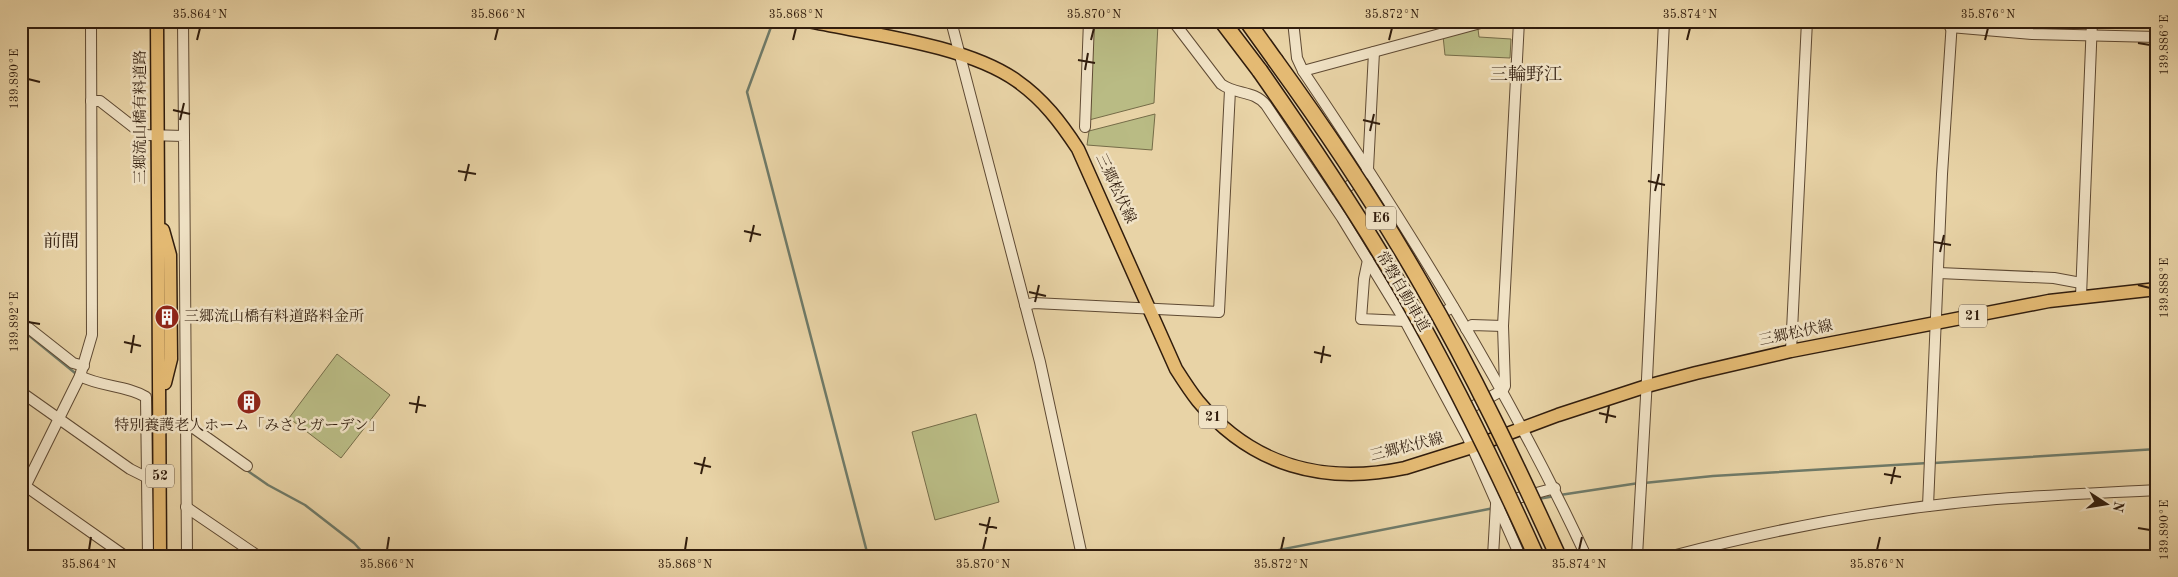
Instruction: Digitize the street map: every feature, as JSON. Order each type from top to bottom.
[{"type":"highway","name":"常磐自動車道","points":[[1222,21],[1310,143],[1404,294],[1458,392],[1509,495],[1536,556]]},
{"type":"highway","name":"常磐自動車道","points":[[1247,21],[1326,132],[1422,285],[1476,384],[1558,556]]},
{"type":"main road","name":"三郷流山橋有料道路","points":[[156,554],[160,400],[157,21]]},
{"type":"main road","name":"三郷松伏線","points":[[808,21],[959,54],[996,69],[1016,80],[1049,109],[1067,131],[1078,149],[1176,369],[1197,400],[1214,418],[1239,439],[1280,461],[1326,474],[1354,476],[1379,474],[1405,468],[1647,386],[1791,351],[2081,296],[2157,289]]},
{"type":"street","points":[[91,21],[92,335],[82,371],[23,488],[125,556]]},
{"type":"street","points":[[183,21],[187,556]]},
{"type":"street","points":[[951,21],[1025,305],[1059,444],[1082,556]]},
{"type":"street","points":[[1085,126],[1089,21]]},
{"type":"street","points":[[1173,21],[1221,84],[1230,90],[1249,93],[1260,98],[1330,199],[1407,326],[1456,415],[1472,446],[1520,556]]},
{"type":"street","points":[[1293,21],[1297,58],[1305,74],[1399,216],[1503,390],[1557,493],[1586,556]]},
{"type":"street","points":[[1266,105],[1305,74],[1374,52],[1488,21]]},
{"type":"street","points":[[1456,415],[1503,390],[1505,381],[1503,326],[1519,21]]},
{"type":"street","points":[[1637,556],[1664,21]]},
{"type":"street","points":[[1791,351],[1807,21]]},
{"type":"street","points":[[2081,296],[2092,21]]},
{"type":"street","points":[[1928,506],[1942,174],[1951,24],[2032,34],[2157,37]]},
{"type":"street","points":[[1330,199],[1365,174],[1368,169],[1374,52]]},
{"type":"street","points":[[1025,305],[1034,303],[1219,312],[1230,90]]},
{"type":"street","points":[[91,101],[100,101],[141,133],[157,136],[184,136]]},
{"type":"street","points":[[1368,260],[1364,279],[1361,319],[1407,326],[1453,306]]},
{"type":"street","points":[[1939,273],[2054,278],[2081,283]]},
{"type":"street","points":[[21,322],[74,363],[93,383],[137,392],[146,397],[148,478],[156,554]]},
{"type":"street","points":[[1466,329],[1472,325],[1503,326]]},
{"type":"street","points":[[21,392],[60,417],[130,469],[148,478]]},
{"type":"street","points":[[185,422],[247,466]]},
{"type":"street","points":[[1672,556],[1782,530],[1928,506],[2063,494],[2157,490]]},
{"type":"street","points":[[1497,507],[1557,493]]},
{"type":"street","points":[[186,507],[258,556]]},
{"type":"street","points":[[1493,556],[1497,507]]},
{"type":"green space","points":[[1094,21],[1158,24],[1154,103],[1089,120]]},
{"type":"green space","points":[[1478,29],[1479,37],[1511,39],[1510,58],[1445,55],[1443,36]]},
{"type":"green space","points":[[1155,114],[1152,150],[1087,145],[1089,131]]},
{"type":"green space","points":[[337,354],[390,395],[341,458],[289,418]]},
{"type":"green space","points":[[976,414],[999,502],[935,520],[912,432]]},
{"type":"waterway","points":[[771,27],[747,92],[868,556]]},
{"type":"waterway","points":[[21,329],[75,373]]},
{"type":"waterway","points":[[1934,463],[2157,449]]},
{"type":"waterway","points":[[1644,483],[1713,476],[1928,463]]},
{"type":"waterway","points":[[245,469],[268,485],[305,505],[354,543],[365,555]]},
{"type":"waterway","points":[[1560,495],[1639,483]]},
{"type":"waterway","points":[[1538,499],[1555,496]]},
{"type":"waterway","points":[[1248,556],[1494,508]]},
{"type":"place","name":"三郷流山橋有料道路料金所","points":[[167,317]]},
{"type":"place","name":"特別養護老人ホーム「みさとガーデン」","points":[[249,402]]},
{"type":"district","name":"三輪野江","points":[[1526,75]]},
{"type":"district","name":"前間","points":[[61,242]]}]
